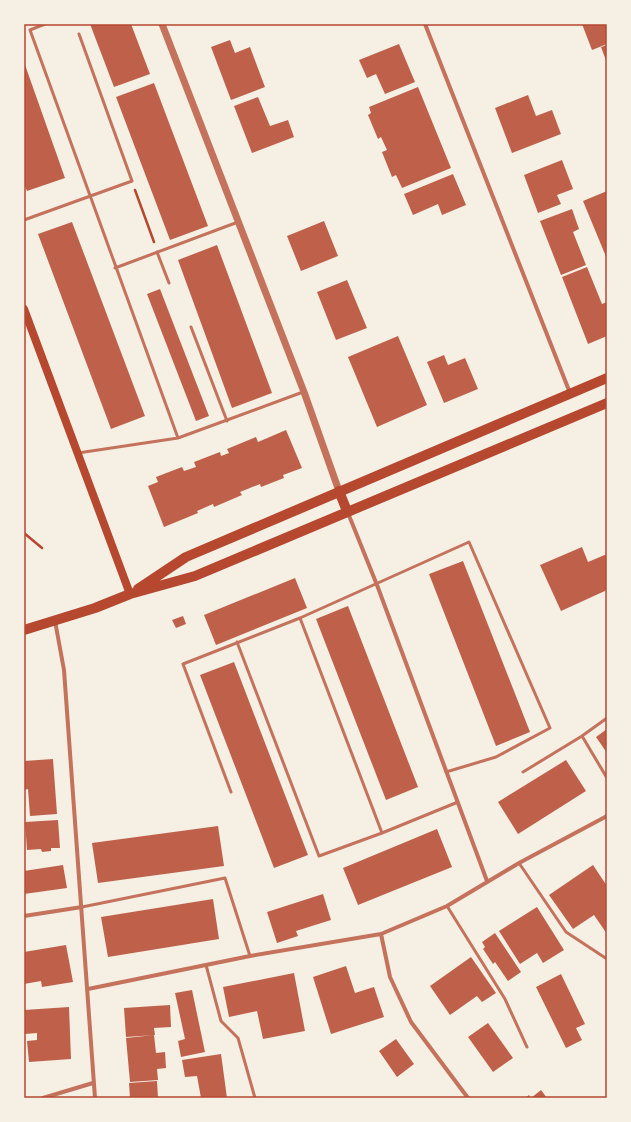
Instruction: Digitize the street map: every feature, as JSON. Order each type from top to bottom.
[{"type":"main road","points":[[24,309],[130,594]]},
{"type":"main road","points":[[130,594],[186,557],[607,378]]},
{"type":"main road","points":[[24,630],[55,621],[130,594],[194,576],[607,403]]},
{"type":"main road","points":[[340,491],[347,511]]},
{"type":"street","points":[[162,24],[304,392],[340,491]]},
{"type":"street","points":[[426,24],[570,393]]},
{"type":"street","points":[[347,511],[377,585],[487,881]]},
{"type":"street","points":[[55,621],[64,670],[95,1098]]},
{"type":"street","points":[[88,989],[250,956],[381,934],[447,906],[487,881],[607,816]]},
{"type":"street","points":[[24,916],[82,907]]},
{"type":"street","points":[[381,934],[390,977],[411,1022],[468,1098]]},
{"type":"street","points":[[43,1098],[93,1083]]},
{"type":"lane","points":[[45,24],[30,30],[115,268],[178,438]]},
{"type":"lane","points":[[24,220],[132,181],[79,34]]},
{"type":"lane","points":[[115,268],[238,222]]},
{"type":"lane","points":[[157,252],[169,283]]},
{"type":"lane","points":[[191,327],[227,421]]},
{"type":"lane","points":[[77,453],[178,438],[304,392]]},
{"type":"lane","points":[[230,792],[182,664],[300,618],[377,585],[469,542],[550,728],[496,757],[446,772]]},
{"type":"lane","points":[[300,618],[382,833]]},
{"type":"lane","points":[[237,642],[319,856],[382,833],[458,802]]},
{"type":"lane","points":[[523,772],[582,736],[607,718]]},
{"type":"lane","points":[[582,736],[607,778]]},
{"type":"lane","points":[[519,863],[566,932],[607,959]]},
{"type":"lane","points":[[82,907],[225,878],[250,956]]},
{"type":"lane","points":[[447,906],[506,999],[527,1047]]},
{"type":"lane","points":[[206,966],[221,1021],[238,1038],[255,1098]]},
{"type":"path","points":[[132,181],[157,252]]},
{"type":"path","points":[[24,533],[42,548]]},
{"type":"building","points":[[90,24],[131,24],[150,74],[114,87]]},
{"type":"building","points":[[582,24],[607,24],[607,44],[592,50]]},
{"type":"building","points":[[230,40],[235,53],[250,47],[265,87],[231,100],[211,47]]},
{"type":"building","points":[[399,44],[415,82],[385,94],[376,74],[367,78],[359,60]]},
{"type":"building","points":[[607,45],[607,63],[601,47]]},
{"type":"building","points":[[24,62],[65,178],[27,191],[24,184]]},
{"type":"building","points":[[154,83],[208,226],[170,240],[116,97]]},
{"type":"building","points":[[418,87],[451,168],[402,188],[396,175],[392,177],[382,152],[387,150],[381,137],[378,139],[368,115],[371,113],[369,107]]},
{"type":"building","points":[[528,95],[536,116],[552,110],[561,134],[512,153],[495,108]]},
{"type":"building","points":[[258,97],[270,126],[288,120],[294,137],[252,153],[234,106]]},
{"type":"building","points":[[562,160],[573,189],[557,195],[561,204],[538,213],[524,175]]},
{"type":"building","points":[[453,174],[466,205],[442,215],[438,204],[413,215],[404,194]]},
{"type":"building","points":[[607,191],[607,259],[583,201]]},
{"type":"building","points":[[572,209],[579,229],[573,232],[586,265],[561,275],[540,221]]},
{"type":"building","points":[[324,221],[338,256],[301,271],[287,236]]},
{"type":"building","points":[[72,222],[145,416],[111,429],[38,234]]},
{"type":"building","points":[[217,245],[272,393],[232,408],[178,260]]},
{"type":"building","points":[[587,267],[602,304],[607,302],[607,336],[588,344],[562,277]]},
{"type":"building","points":[[347,280],[367,328],[336,340],[317,292]]},
{"type":"building","points":[[160,289],[209,416],[196,421],[147,294]]},
{"type":"building","points":[[398,336],[427,405],[377,427],[348,357]]},
{"type":"building","points":[[444,355],[448,365],[465,358],[478,389],[444,403],[427,362]]},
{"type":"building","points":[[286,430],[302,468],[283,475],[284,478],[261,487],[260,484],[240,492],[242,495],[214,507],[213,504],[197,511],[198,513],[164,527],[148,486],[158,482],[156,477],[182,467],[184,471],[196,467],[194,462],[220,452],[221,456],[229,453],[227,449],[256,437],[258,442]]},
{"type":"building","points":[[582,547],[588,562],[607,554],[607,590],[561,611],[540,565]]},
{"type":"building","points":[[463,561],[530,732],[496,746],[429,574]]},
{"type":"building","points":[[295,578],[307,608],[216,645],[204,615]]},
{"type":"building","points":[[348,606],[418,787],[386,800],[316,619]]},
{"type":"building","points":[[183,616],[186,624],[176,628],[172,620]]},
{"type":"building","points":[[234,662],[308,855],[274,868],[200,675]]},
{"type":"building","points":[[607,729],[607,753],[596,737]]},
{"type":"building","points":[[53,759],[57,814],[30,816],[28,789],[24,790],[24,761]]},
{"type":"building","points":[[566,760],[586,791],[518,834],[498,802]]},
{"type":"building","points":[[58,820],[60,848],[51,848],[51,851],[42,852],[41,849],[27,850],[25,822]]},
{"type":"building","points":[[218,826],[224,866],[98,883],[92,843]]},
{"type":"building","points":[[437,829],[452,867],[358,905],[343,868]]},
{"type":"building","points":[[63,865],[67,888],[24,894],[24,871]]},
{"type":"building","points":[[593,865],[607,886],[607,934],[594,915],[573,929],[549,895]]},
{"type":"building","points":[[323,894],[331,920],[296,931],[298,936],[277,943],[267,912]]},
{"type":"building","points":[[213,899],[219,939],[108,957],[101,917]]},
{"type":"building","points":[[537,907],[564,950],[543,963],[537,953],[520,964],[499,931]]},
{"type":"building","points":[[495,933],[521,972],[508,981],[495,962],[493,964],[483,949],[485,947],[482,942]]},
{"type":"building","points":[[66,945],[73,982],[42,987],[41,981],[24,984],[24,952]]},
{"type":"building","points":[[471,957],[496,993],[482,1002],[477,996],[450,1015],[430,986]]},
{"type":"building","points":[[346,966],[355,993],[374,987],[384,1017],[331,1034],[313,977]]},
{"type":"building","points":[[294,973],[305,1031],[263,1039],[257,1011],[229,1017],[223,987]]},
{"type":"building","points":[[561,974],[585,1024],[576,1028],[582,1040],[566,1048],[536,987]]},
{"type":"building","points":[[192,990],[205,1052],[181,1057],[178,1041],[185,1039],[175,993]]},
{"type":"building","points":[[170,1005],[171,1027],[154,1028],[155,1035],[126,1037],[124,1008]]},
{"type":"building","points":[[69,1007],[71,1059],[29,1062],[27,1041],[37,1040],[37,1033],[25,1034],[24,1010]]},
{"type":"building","points":[[488,1023],[513,1058],[493,1072],[468,1037]]},
{"type":"building","points":[[154,1035],[156,1053],[165,1052],[166,1068],[157,1069],[158,1080],[130,1082],[126,1038]]},
{"type":"building","points":[[396,1039],[414,1064],[397,1077],[379,1051]]},
{"type":"building","points":[[221,1054],[227,1098],[201,1098],[197,1076],[185,1077],[182,1060]]},
{"type":"building","points":[[157,1081],[158,1098],[130,1098],[129,1083]]},
{"type":"building","points":[[541,1090],[547,1098],[531,1098]]}]
